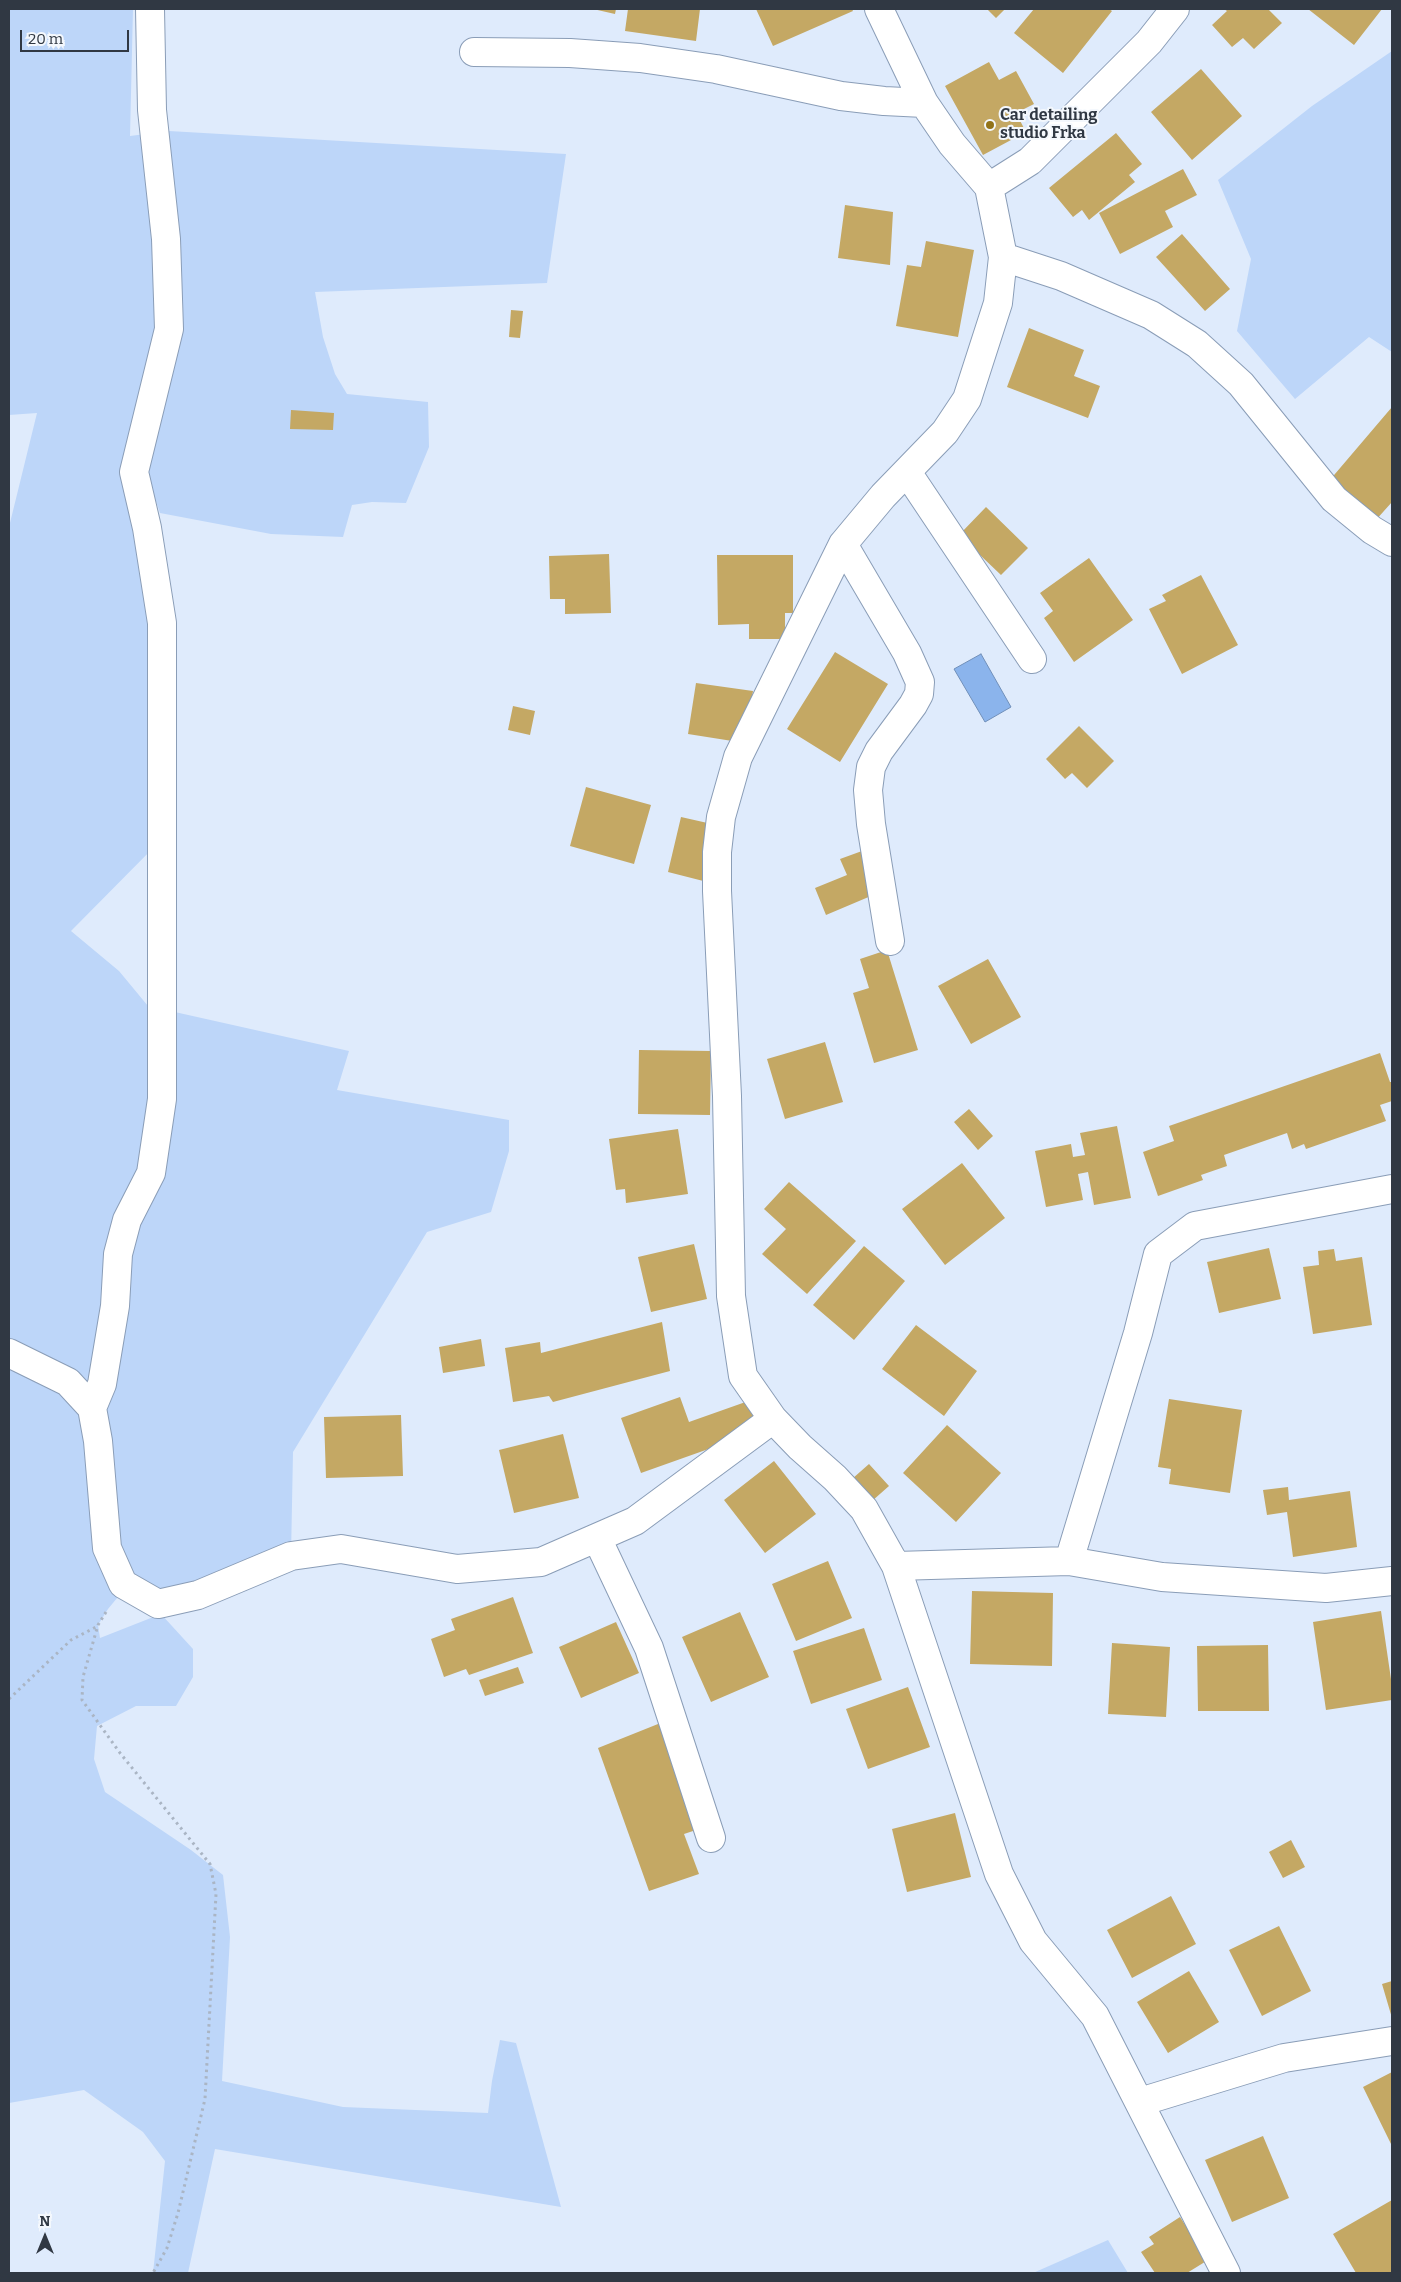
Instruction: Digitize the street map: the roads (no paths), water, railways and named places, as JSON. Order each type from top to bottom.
[{"type":"street","points":[[92,1408],[102,1384],[115,1306],[118,1254],[128,1220],[151,1174],[162,1099],[162,623],[146,528],[134,472],[169,329],[166,238],[152,110],[150,9]]},
{"type":"street","points":[[879,9],[924,102],[952,144],[989,187],[1002,257],[998,303],[967,399],[945,432],[883,496],[843,544],[738,757],[721,817],[717,852],[719,965],[727,1096],[731,1296],[743,1376],[773,1419],[800,1447],[835,1478],[864,1509],[896,1566],[998,1874],[1033,1941],[1095,2016],[1226,2273]]},
{"type":"street","points":[[989,187],[1003,180],[1030,161],[1149,42],[1175,9]]},
{"type":"street","points":[[474,52],[570,53],[640,58],[716,68],[841,96],[884,101],[924,102]]},
{"type":"street","points":[[1002,257],[1062,276],[1151,315],[1198,344],[1241,384],[1334,499],[1372,530],[1392,542]]},
{"type":"street","points":[[907,472],[1032,659]]},
{"type":"street","points":[[843,544],[907,653],[920,682],[919,694],[914,705],[879,751],[871,767],[868,790],[871,824],[890,941]]},
{"type":"street","points":[[1069,1561],[1138,1333],[1158,1254],[1195,1226],[1392,1188]]},
{"type":"street","points":[[9,1353],[68,1382],[92,1408],[98,1441],[107,1548],[123,1584],[158,1604],[198,1596],[291,1556],[341,1549],[457,1569],[541,1562],[635,1521],[773,1419]]},
{"type":"street","points":[[597,1538],[649,1648],[711,1838]]},
{"type":"street","points":[[896,1566],[1069,1561],[1162,1577],[1326,1588],[1392,1581]]},
{"type":"street","points":[[1140,2102],[1284,2058],[1392,2040]]},
{"type":"place","name":"Car detailing studio Frka","points":[[990,125]]}]
